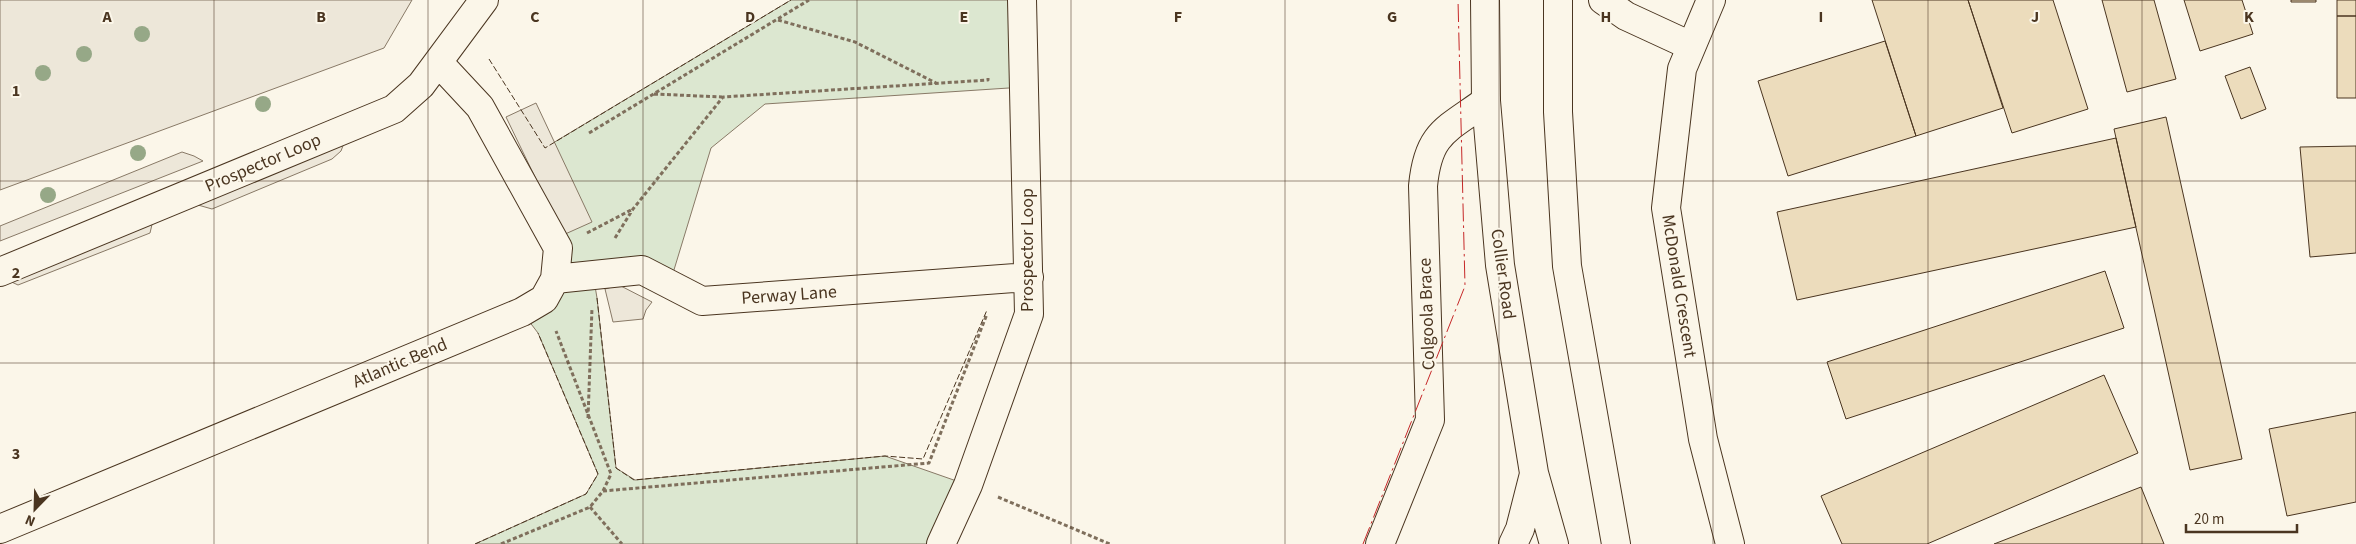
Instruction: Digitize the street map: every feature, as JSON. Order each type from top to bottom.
[{"type":"street","name":"Prospector Loop","points":[[0,272],[394,109],[421,85],[484,0]]},
{"type":"street","name":"Prospector Loop","points":[[941,544],[968,485],[1029,314],[1022,0]]},
{"type":"street","name":"Collier Road","points":[[1486,0],[1486,101],[1500,265],[1534,473],[1554,544]]},
{"type":"street","points":[[1558,0],[1558,112],[1567,266],[1616,544]]},
{"type":"street","points":[[1603,0],[1626,16],[1691,46]]},
{"type":"street","name":"McDonald Crescent","points":[[1711,0],[1682,68],[1666,208],[1703,439],[1730,544]]},
{"type":"street","points":[[439,63],[480,107],[558,248],[550,289]]},
{"type":"street","name":"Colgoola Brace","points":[[1380,544],[1430,420],[1423,186],[1425,162],[1432,144],[1445,131],[1486,101]]},
{"type":"street","name":"Perway Lane","points":[[550,289],[593,274],[642,270],[702,301],[1029,277]]},
{"type":"street","name":"Atlantic Bend","points":[[0,529],[513,316],[550,289]]},
{"type":"street","points":[[1513,544],[1520,529],[1534,473]]},
{"type":"path","points":[[589,133],[810,0]]},
{"type":"path","points":[[777,20],[855,42],[936,83]]},
{"type":"path","points":[[654,94],[723,97],[988,80],[988,70]]},
{"type":"path","points":[[588,418],[593,274],[633,209],[723,97]]},
{"type":"path","points":[[558,248],[633,209]]},
{"type":"path","points":[[603,491],[929,464],[1001,279]]},
{"type":"path","points":[[500,544],[590,507],[603,491],[611,474],[588,418],[550,289]]},
{"type":"path","points":[[968,485],[1110,544]]},
{"type":"path","points":[[590,507],[622,544]]},
{"type":"green space","points":[[791,0],[1022,0],[1024,87],[765,104],[711,148],[670,283],[593,274],[616,468],[635,480],[885,456],[968,485],[941,544],[475,544],[586,494],[598,474],[538,333],[522,312],[555,279],[513,167]]},
{"type":"shaded area","points":[[0,0],[412,0],[384,48],[0,190]]},
{"type":"shaded area","points":[[536,103],[592,222],[563,235],[506,117]]},
{"type":"shaded area","points":[[344,143],[341,151],[332,159],[212,209],[191,201]]},
{"type":"shaded area","points":[[182,152],[203,161],[0,241],[0,226]]},
{"type":"shaded area","points":[[154,216],[150,233],[18,285],[1,277]]},
{"type":"shaded area","points":[[619,285],[652,302],[646,310],[643,319],[613,322],[605,289]]},
{"type":"building","points":[[1872,0],[1968,0],[2003,108],[1916,136]]},
{"type":"building","points":[[1968,0],[2053,0],[2088,109],[2012,133]]},
{"type":"building","points":[[2102,0],[2154,0],[2176,79],[2127,92]]},
{"type":"building","points":[[2184,0],[2242,0],[2253,34],[2200,51]]},
{"type":"building","points":[[2291,0],[2316,0],[2316,2],[2291,2]]},
{"type":"building","points":[[2337,0],[2356,0],[2356,16],[2337,16]]},
{"type":"building","points":[[2337,16],[2356,16],[2356,98],[2337,98]]},
{"type":"building","points":[[1885,41],[1916,136],[1788,176],[1758,81]]},
{"type":"building","points":[[2250,67],[2266,109],[2241,119],[2225,76]]},
{"type":"building","points":[[2166,117],[2242,459],[2190,470],[2114,129]]},
{"type":"building","points":[[2116,138],[2136,227],[1797,300],[1777,212]]},
{"type":"building","points":[[2356,146],[2356,253],[2310,257],[2300,147]]},
{"type":"building","points":[[2105,271],[2124,328],[1846,419],[1827,362]]},
{"type":"building","points":[[2104,375],[2138,453],[1927,544],[1842,544],[1821,496]]},
{"type":"building","points":[[2356,412],[2356,502],[2287,516],[2269,429]]},
{"type":"building","points":[[2141,487],[2164,544],[1994,544]]},
{"type":"fence","points":[[489,59],[545,148],[791,0]]},
{"type":"fence","points":[[597,298],[616,468],[634,480],[885,456],[923,459],[987,310]]},
{"type":"fence","points":[[475,544],[586,494],[598,474],[538,333]]},
{"type":"power","points":[[1363,544],[1465,286],[1458,0]]}]
